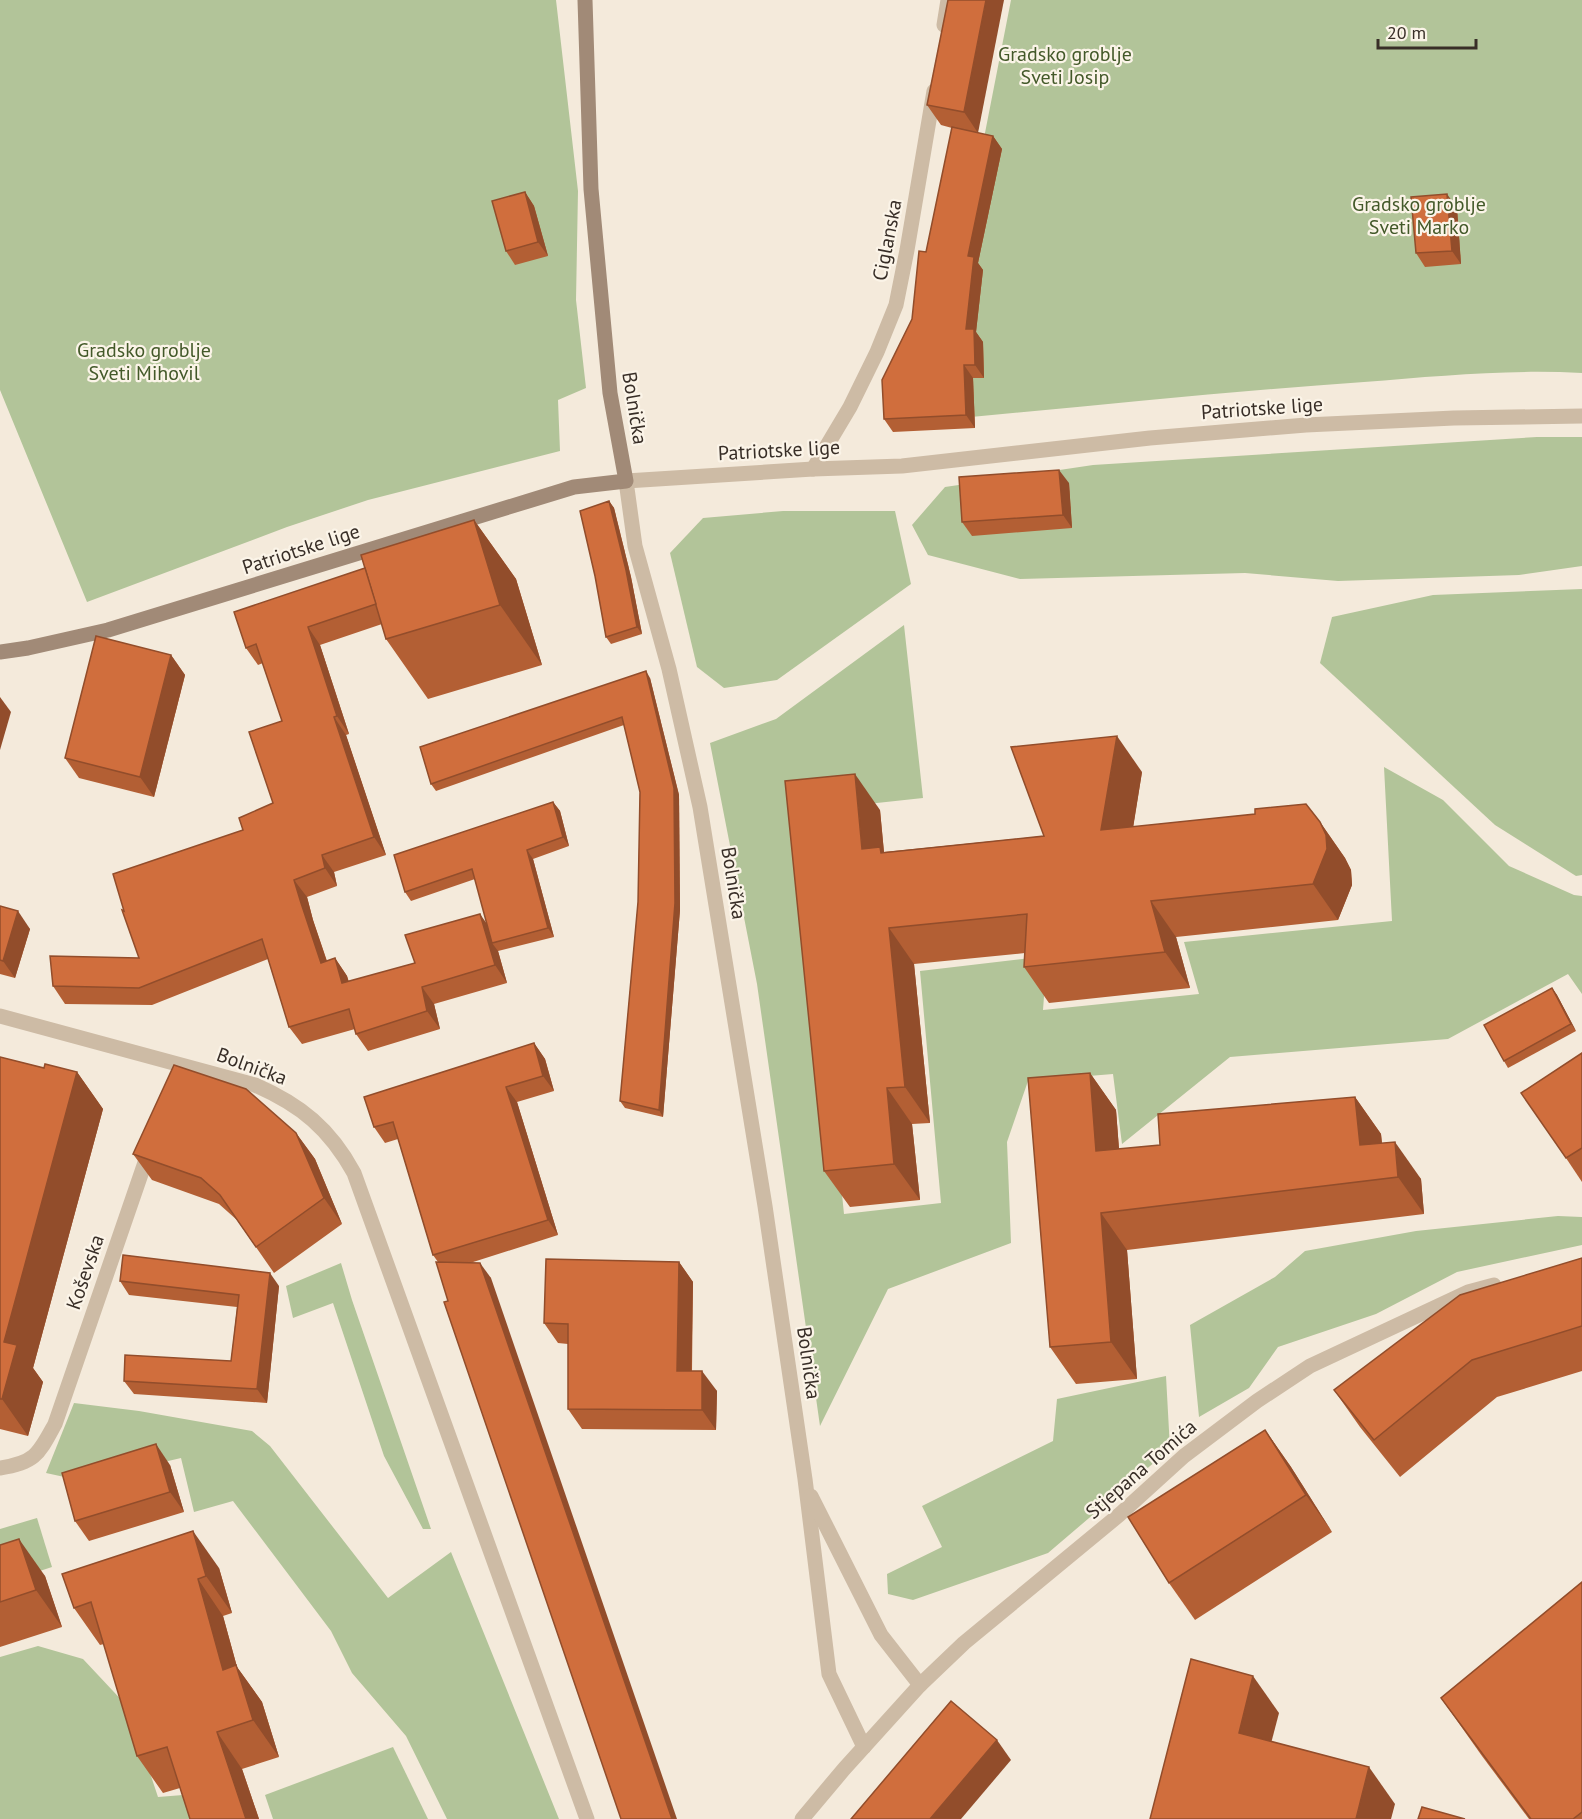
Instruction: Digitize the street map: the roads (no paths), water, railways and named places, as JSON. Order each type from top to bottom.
[{"type":"main road","name":"Bolnička","points":[[585,0],[591,189],[610,393],[626,481]]},
{"type":"main road","name":"Patriotske lige","points":[[0,652],[108,630],[574,487],[626,481]]},
{"type":"street","points":[[942,40],[948,0]]},
{"type":"street","name":"Ciglanska","points":[[813,469],[850,407],[877,352],[896,305],[937,72]]},
{"type":"street","name":"Patriotske lige","points":[[626,481],[813,469],[902,466],[1150,438],[1306,425],[1454,418],[1582,416]]},
{"type":"street","name":"Bolnička","points":[[626,481],[635,546],[669,669],[700,807],[765,1206],[806,1485],[829,1674],[864,1747]]},
{"type":"street","name":"Bolnička","points":[[0,1016],[255,1085],[283,1098],[304,1112],[335,1143],[354,1173],[587,1819]]},
{"type":"street","points":[[174,1084],[185,1066]]},
{"type":"street","name":"Koševska","points":[[0,1468],[15,1466],[39,1454],[54,1424],[153,1137]]},
{"type":"street","name":"Stjepana Tomića","points":[[802,1819],[920,1685],[964,1643],[1119,1515],[1184,1456],[1257,1401],[1319,1362],[1468,1292],[1506,1282]]},
{"type":"street","name":"Bolnička","points":[[806,1485],[880,1635],[920,1685]]},
{"type":"park label","name":"Gradsko groblje Sveti Josip","points":[[1065,66]]},
{"type":"park label","name":"Gradsko groblje Sveti Marko","points":[[1419,216]]},
{"type":"park label","name":"Gradsko groblje Sveti Mihovil","points":[[144,362]]}]
